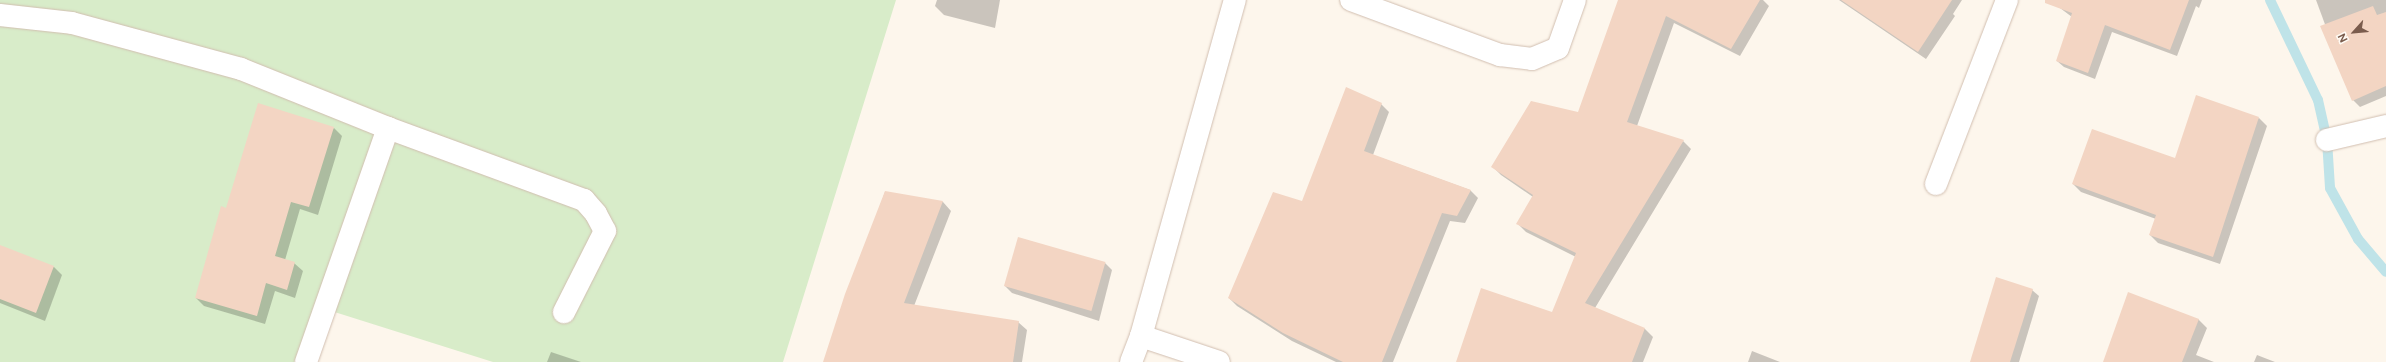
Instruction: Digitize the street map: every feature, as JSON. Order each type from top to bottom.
[{"type":"street","points":[[1131,362],[1141,336],[1235,0]]},
{"type":"street","points":[[1351,0],[1500,55],[1532,59],[1558,48],[1575,0]]},
{"type":"street","points":[[1936,184],[2007,0]]},
{"type":"street","points":[[0,15],[72,23],[241,69],[388,128],[584,200],[596,214],[605,231],[564,312]]},
{"type":"street","points":[[2327,140],[2386,126]]},
{"type":"street","points":[[306,362],[388,128]]},
{"type":"street","points":[[1141,336],[1219,362]]},
{"type":"green space","points":[[0,0],[896,0],[783,362],[493,362],[325,309],[306,362],[0,362]]},
{"type":"building","points":[[1618,0],[1760,0],[1731,49],[1666,16],[1627,122],[1684,140],[1585,303],[1645,328],[1632,362],[1456,362],[1481,288],[1552,312],[1576,253],[1516,224],[1533,195],[1491,167],[1531,101],[1578,112]]},
{"type":"building","points":[[1841,0],[1952,0],[1918,52]]},
{"type":"building","points":[[2045,0],[2189,0],[2170,50],[2105,25],[2088,73],[2056,61],[2072,13],[2045,3]]},
{"type":"building","points":[[2373,6],[2377,15],[2386,12],[2386,86],[2352,101],[2320,26]]},
{"type":"building","points":[[1346,87],[1382,103],[1364,151],[1471,190],[1457,216],[1442,213],[1382,362],[1343,362],[1283,333],[1228,298],[1273,192],[1302,201]]},
{"type":"building","points":[[2196,95],[2259,117],[2213,257],[2149,235],[2156,215],[2072,184],[2092,129],[2175,158]]},
{"type":"building","points":[[258,103],[334,127],[309,207],[291,202],[275,256],[295,262],[287,290],[266,283],[257,316],[195,298],[221,206],[226,208]]},
{"type":"building","points":[[885,191],[943,201],[904,303],[1019,321],[1013,362],[823,362],[845,294]]},
{"type":"building","points":[[1018,237],[1105,262],[1091,311],[1004,286]]},
{"type":"building","points":[[0,245],[54,266],[36,313],[0,299]]},
{"type":"building","points":[[1996,277],[2033,289],[2010,362],[1970,362]]},
{"type":"building","points":[[2128,292],[2199,319],[2182,362],[2103,362]]},
{"type":"waterway","points":[[2270,0],[2318,100],[2327,140],[2330,188],[2358,239],[2386,272]]}]
